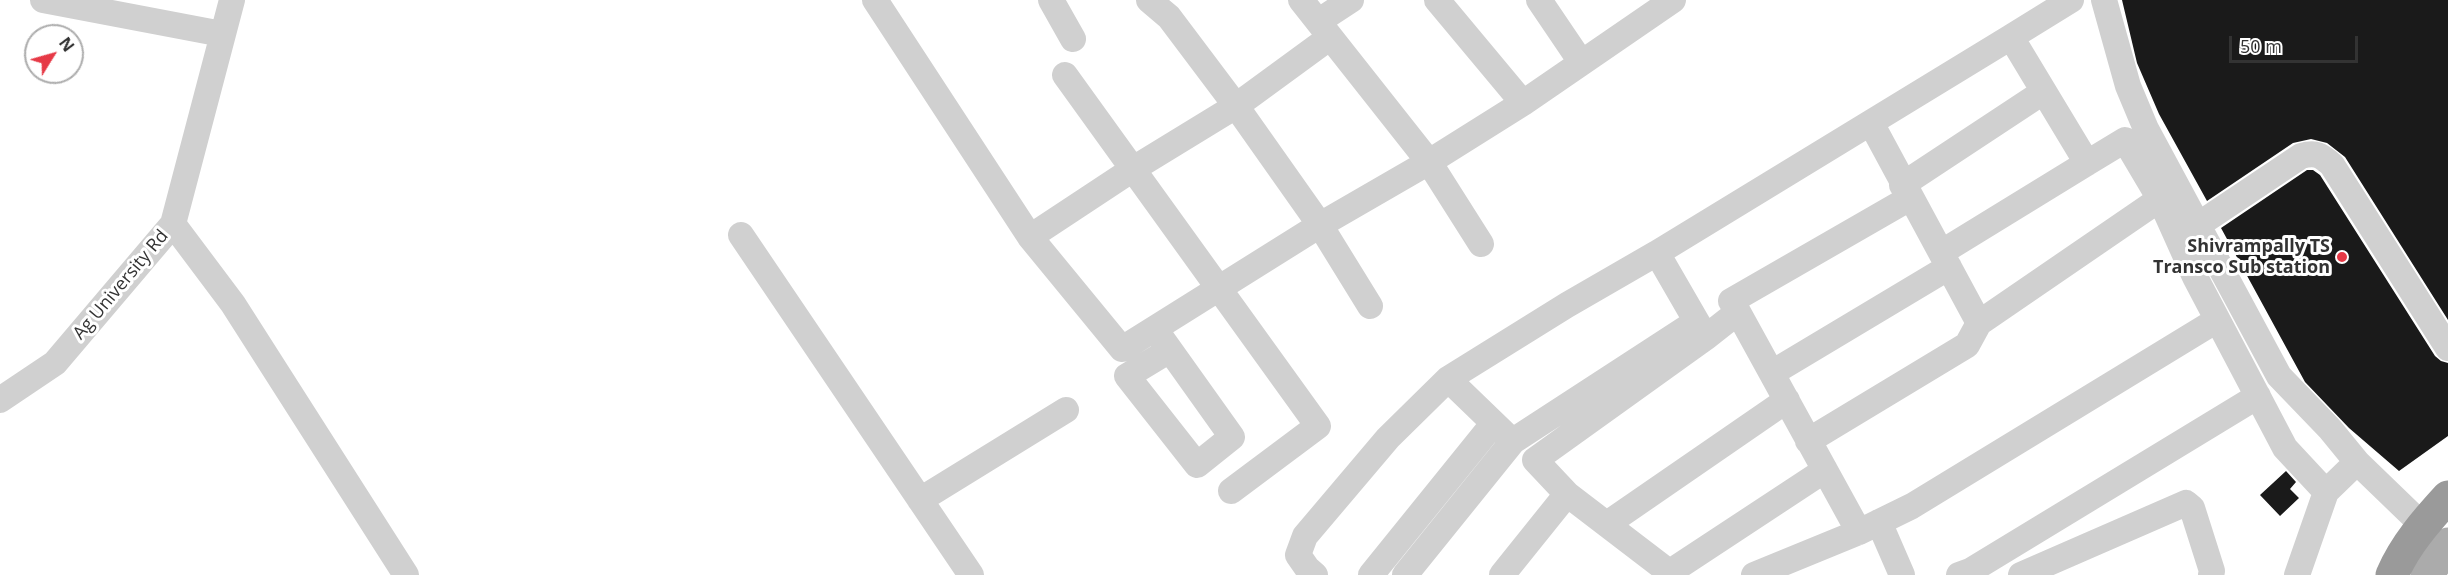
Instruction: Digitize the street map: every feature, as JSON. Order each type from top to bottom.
[{"type":"highway","points":[[2392,575],[2408,546],[2433,513]]},
{"type":"highway","points":[[2416,575],[2433,513]]},
{"type":"main road","points":[[2382,575],[2400,540],[2433,513],[2448,483]]},
{"type":"main road","points":[[2427,575],[2448,544]]},
{"type":"street","points":[[43,0],[222,34]]},
{"type":"street","name":"Ag University Rd","points":[[0,399],[55,363],[173,224],[232,0]]},
{"type":"street","points":[[875,0],[1030,237],[1122,350],[1320,225],[1429,162],[1523,103],[1673,0]]},
{"type":"street","points":[[1051,0],[1073,39]]},
{"type":"street","points":[[1149,0],[1169,17],[1236,106],[1320,225],[1370,306]]},
{"type":"street","points":[[1301,0],[1429,162],[1481,244]]},
{"type":"street","points":[[1030,237],[1133,169],[1236,106],[1324,30],[1350,0]]},
{"type":"street","points":[[1437,0],[1523,103]]},
{"type":"street","points":[[1539,0],[1581,62]]},
{"type":"street","points":[[1315,575],[1298,555],[1305,536],[1388,438],[1448,379],[2071,0]]},
{"type":"street","points":[[2104,0],[2128,86],[2146,129],[2279,376],[2330,429],[2357,462],[2433,513]]},
{"type":"street","points":[[2011,37],[2087,163]]},
{"type":"street","points":[[1065,75],[1318,426],[1231,491]]},
{"type":"street","points":[[1902,575],[1825,470],[1731,301],[1906,191],[2043,92]]},
{"type":"street","points":[[1871,123],[1979,324]]},
{"type":"street","points":[[1772,373],[2125,140],[2160,199],[2217,320],[2285,448],[2326,492]]},
{"type":"street","points":[[2190,266],[2207,244],[2301,156],[2313,153],[2321,155],[2332,165],[2448,348]]},
{"type":"street","points":[[1808,441],[1967,345],[1979,324],[2160,199]]},
{"type":"street","points":[[173,224],[233,304],[406,575]]},
{"type":"street","points":[[741,235],[971,575]]},
{"type":"street","points":[[1657,253],[1701,330]]},
{"type":"street","points":[[1561,297],[1611,264],[1619,265],[1627,271]]},
{"type":"street","points":[[1406,575],[1513,441],[1701,330],[1738,312]]},
{"type":"street","points":[[1754,575],[1869,527],[1912,506],[2217,320]]},
{"type":"street","points":[[1155,329],[1170,350]]},
{"type":"street","points":[[1535,460],[1701,330]]},
{"type":"street","points":[[1448,379],[1493,424],[1535,460],[1567,494],[1672,574],[1825,470]]},
{"type":"street","points":[[1967,574],[2258,396]]},
{"type":"street","points":[[1607,524],[1787,400]]},
{"type":"street","points":[[920,500],[1066,410]]},
{"type":"street","points":[[1371,575],[1493,424]]},
{"type":"street","points":[[2330,429],[2371,460],[2433,513]]},
{"type":"street","points":[[2297,575],[2326,492],[2357,462]]},
{"type":"street","points":[[1502,575],[1567,494]]},
{"type":"street","points":[[2021,575],[2186,503],[2192,508],[2211,575]]},
{"type":"street","points":[[1517,575],[1550,534]]},
{"type":"building","points":[[2122,0],[2448,0],[2448,320],[2345,157],[2327,143],[2311,139],[2293,143],[2207,201],[2159,114],[2137,63]]},
{"type":"building","points":[[2307,170],[2313,170],[2320,175],[2435,356],[2448,363],[2448,436],[2399,471],[2349,428],[2305,382],[2221,228]]},
{"type":"building","points":[[2286,471],[2296,482],[2290,489],[2299,498],[2280,516],[2260,495]]},
{"type":"place","name":"Shivrampally TS Transco Sub station","points":[[2342,257]]}]
